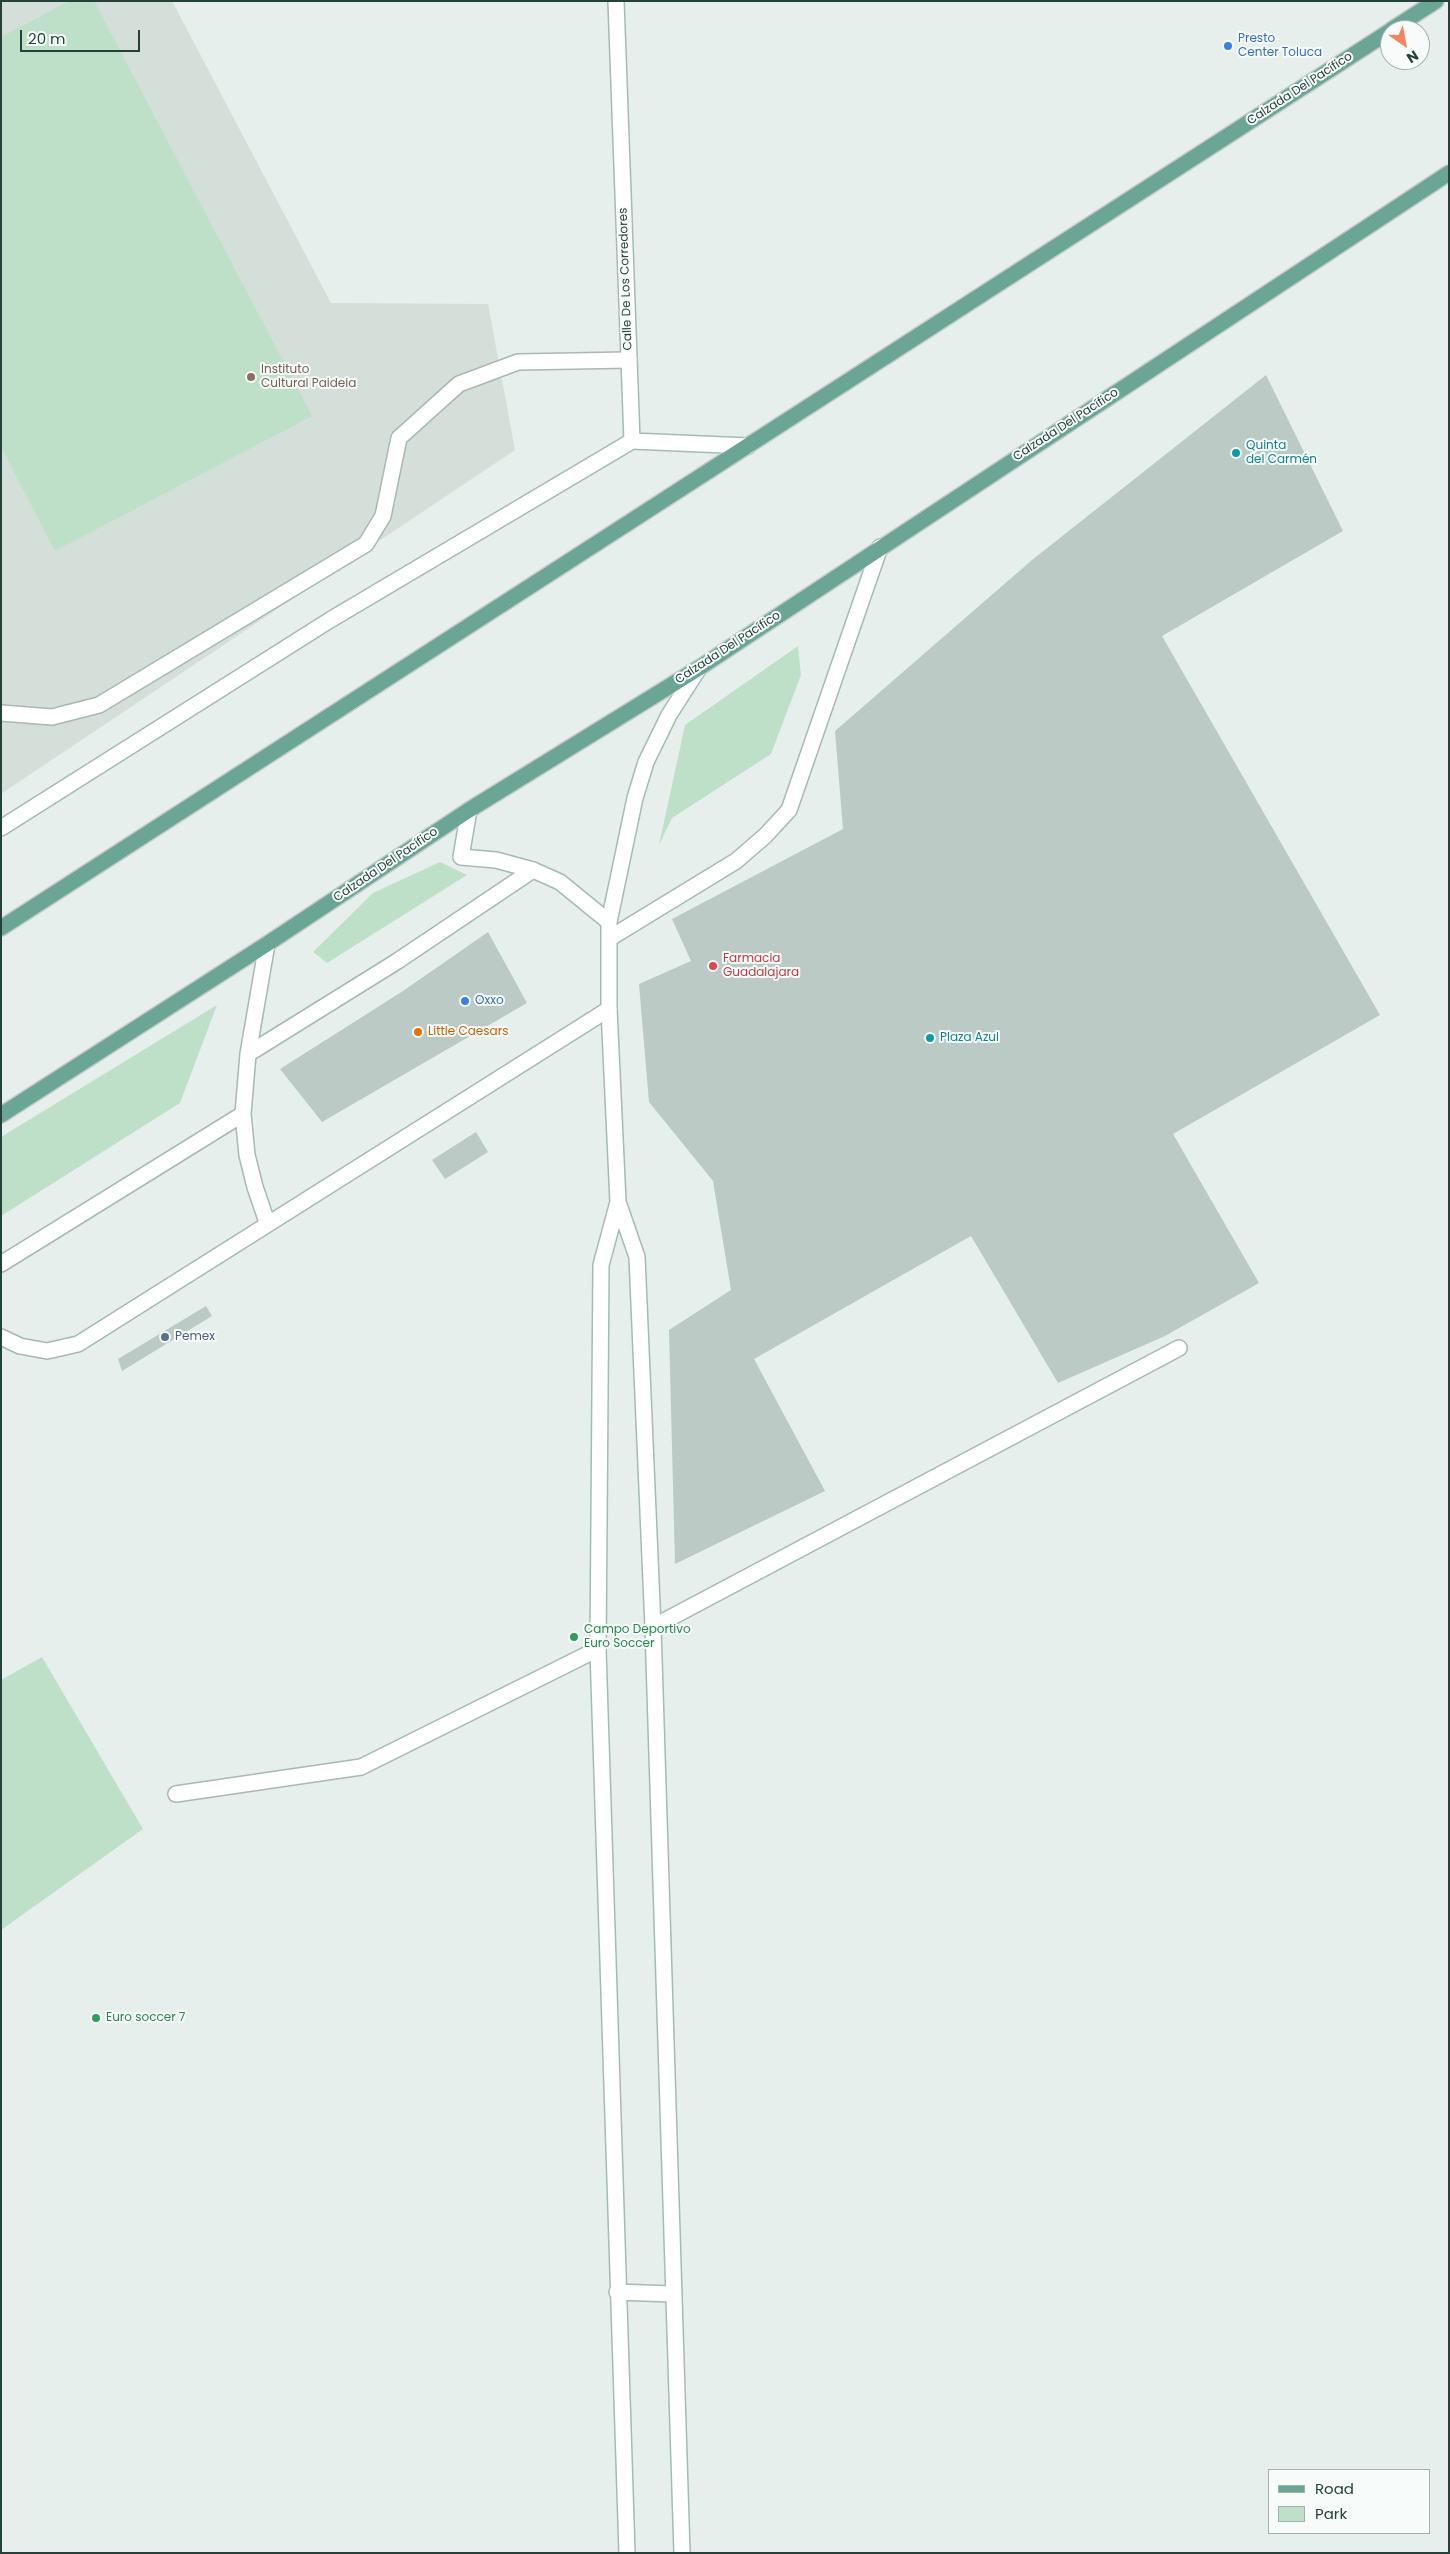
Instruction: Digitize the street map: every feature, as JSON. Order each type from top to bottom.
[{"type":"main road","name":"Calle De Los Corredores","points":[[616,1],[632,441]]},
{"type":"main road","name":"Calzada Del Pacífico","points":[[1407,20],[1436,1]]},
{"type":"main road","name":"Calzada Del Pacífico","points":[[1,928],[1380,37]]},
{"type":"main road","name":"Calzada Del Pacífico","points":[[1,1115],[267,944],[469,810],[699,668],[1449,173]]},
{"type":"main road","points":[[1,713],[52,718],[99,705],[366,544],[383,516],[399,438],[459,384],[518,362],[629,360]]},
{"type":"main road","points":[[1,828],[330,620],[632,441],[748,446]]},
{"type":"main road","points":[[610,938],[736,861],[766,836],[790,810],[880,547]]},
{"type":"main road","points":[[682,2553],[672,2294],[653,1628],[637,1257],[618,1202],[609,1009],[609,922],[635,798],[646,762],[669,716],[699,668]]},
{"type":"main road","points":[[469,810],[461,857],[496,860],[533,870],[560,882],[609,922]]},
{"type":"main road","points":[[248,1054],[396,962],[533,870]]},
{"type":"main road","points":[[267,944],[248,1054],[243,1114],[247,1155],[267,1222]]},
{"type":"main road","points":[[1,1337],[20,1346],[47,1351],[78,1344],[267,1222],[609,1009]]},
{"type":"main road","points":[[1,1264],[243,1114]]},
{"type":"main road","points":[[618,1202],[601,1265],[598,1649],[617,2292],[627,2553]]},
{"type":"main road","points":[[653,1628],[1179,1348]]},
{"type":"main road","points":[[176,1794],[361,1766],[598,1649]]},
{"type":"main road","points":[[617,2292],[672,2294]]},
{"type":"shaded area","name":"Instituto Cultural Paideia","points":[[1,1],[172,1],[331,303],[488,304],[515,450],[1,794]]},
{"type":"green space","points":[[69,1],[94,1],[312,416],[55,551],[1,447],[1,37]]},
{"type":"green space","points":[[798,646],[801,675],[771,754],[672,818],[659,845],[685,725]]},
{"type":"green space","points":[[440,862],[467,875],[327,963],[313,952],[373,893]]},
{"type":"green space","points":[[217,1005],[180,1103],[1,1216],[1,1137]]},
{"type":"green space","points":[[42,1657],[143,1829],[1,1930],[1,1680]]},
{"type":"building","name":"Plaza Azul","points":[[1266,375],[1343,531],[1162,636],[1380,1015],[1173,1134],[1259,1283],[1165,1336],[1058,1383],[971,1236],[754,1359],[825,1491],[675,1564],[669,1330],[731,1290],[713,1181],[649,1102],[639,984],[691,961],[672,919],[843,829],[835,731],[1032,560]]},
{"type":"building","points":[[488,932],[527,1003],[322,1122],[280,1069],[403,991]]},
{"type":"building","points":[[476,1132],[488,1152],[445,1179],[432,1160]]},
{"type":"building","name":"Pemex","points":[[206,1306],[212,1316],[122,1371],[118,1359]]},
{"type":"place","name":"Presto Center Toluca","points":[[1228,46]]},
{"type":"place","name":"Instituto Cultural Paideia","points":[[251,377]]},
{"type":"place","name":"Quinta del Carmén","points":[[1236,453]]},
{"type":"place","name":"Farmacia Guadalajara","points":[[713,966]]},
{"type":"place","name":"Oxxo","points":[[465,1001]]},
{"type":"place","name":"Little Caesars","points":[[418,1032]]},
{"type":"place","name":"Plaza Azul","points":[[930,1038]]},
{"type":"place","name":"Pemex","points":[[165,1337]]},
{"type":"place","name":"Campo Deportivo Euro Soccer","points":[[574,1637]]},
{"type":"place","name":"Euro soccer 7","points":[[96,2018]]}]
